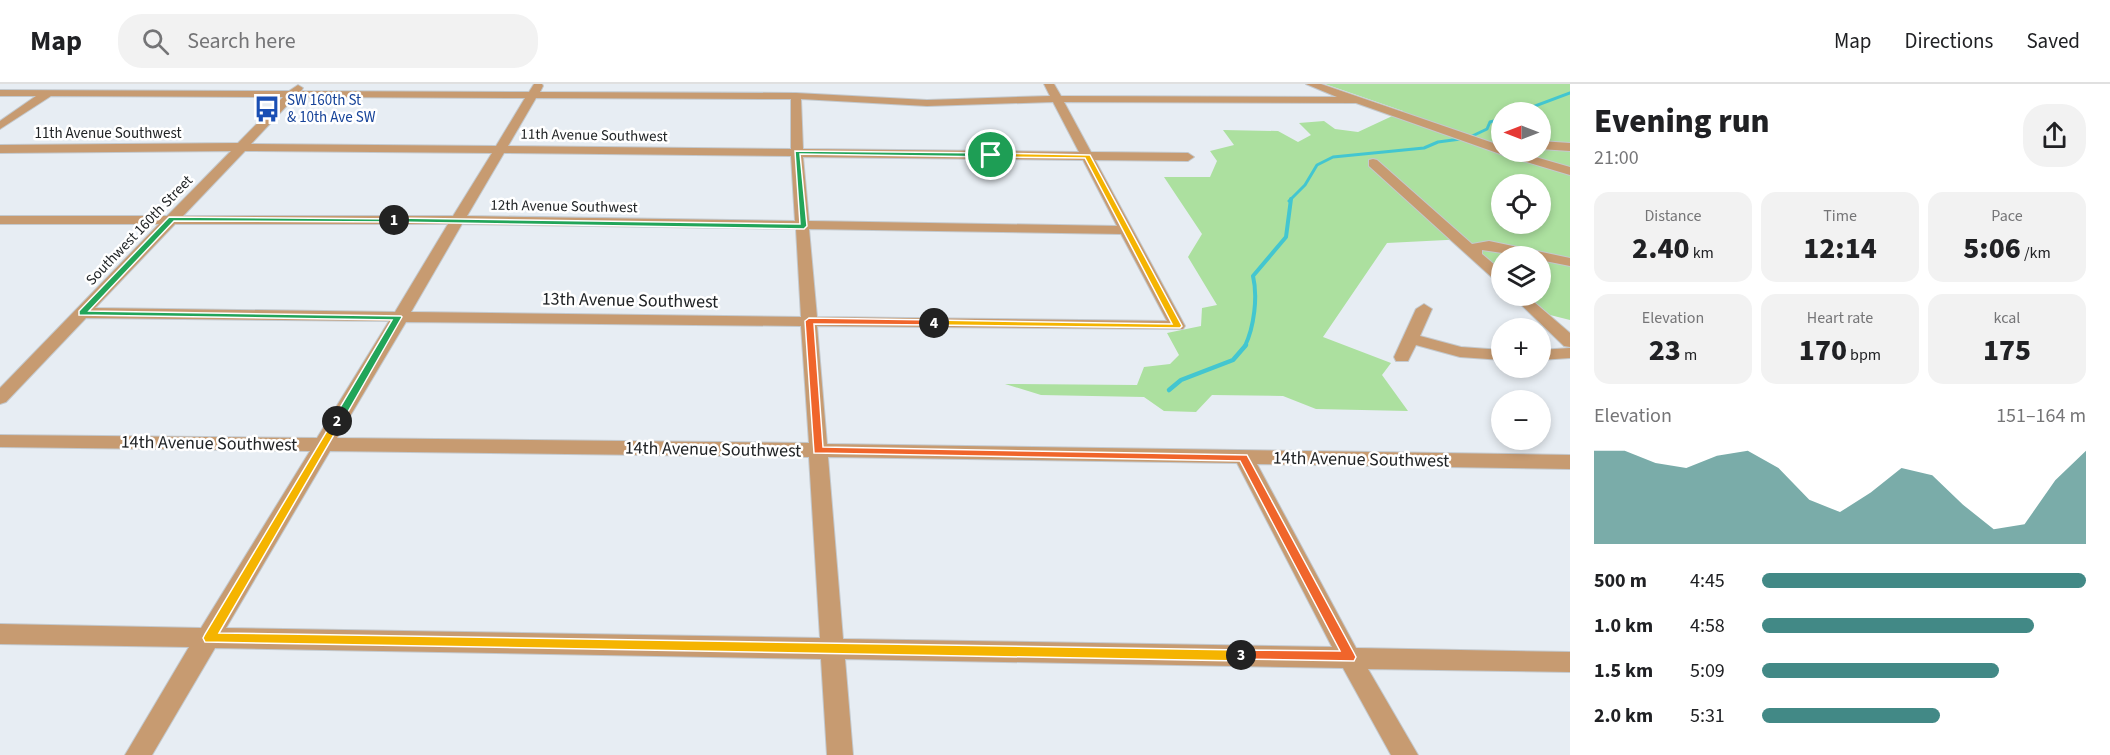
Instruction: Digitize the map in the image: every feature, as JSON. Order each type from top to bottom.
[{"type":"street","points":[[0,126],[61,84]]},
{"type":"street","points":[[1048,84],[1127,230]]},
{"type":"street","points":[[1311,84],[1491,146]]},
{"type":"street","points":[[0,93],[297,88],[536,89],[796,96],[927,103],[1056,99],[1358,100]]},
{"type":"street","name":"Southwest 160th Street","points":[[0,398],[297,88]]},
{"type":"street","points":[[138,755],[536,89]]},
{"type":"street","points":[[796,96],[797,152],[840,755]]},
{"type":"street","points":[[1551,146],[1570,147]]},
{"type":"street","name":"11th Avenue Southwest","points":[[0,148],[240,147],[1188,157]]},
{"type":"street","points":[[1551,154],[1570,161]]},
{"type":"street","points":[[1541,162],[1570,171]]},
{"type":"street","points":[[1373,163],[1491,269]]},
{"type":"street","name":"12th Avenue Southwest","points":[[0,220],[456,220],[1127,230]]},
{"type":"street","name":"13th Avenue Southwest","points":[[82,313],[1177,326],[1127,230]]},
{"type":"street","points":[[1475,255],[1475,249],[1478,246],[1489,245],[1570,262]]},
{"type":"street","points":[[1530,306],[1570,342]]},
{"type":"street","points":[[1402,357],[1424,309]]},
{"type":"street","points":[[1410,338],[1460,352],[1491,354]]},
{"type":"street","points":[[1551,355],[1570,354]]},
{"type":"street","name":"14th Avenue Southwest","points":[[0,441],[818,450],[1570,462]]},
{"type":"street","points":[[1244,458],[1349,657],[1405,755]]},
{"type":"street","points":[[0,634],[1570,662]]},
{"type":"green space","points":[[1325,84],[1570,84],[1570,320],[1550,315],[1540,306],[1551,306],[1551,246],[1491,246],[1491,262],[1466,239],[1387,243],[1323,337],[1391,363],[1382,375],[1408,411],[1316,409],[1283,396],[1212,395],[1196,412],[1164,411],[1144,397],[1041,395],[1005,384],[1137,385],[1144,367],[1170,364],[1179,355],[1167,333],[1201,326],[1202,308],[1217,305],[1188,257],[1202,234],[1164,177],[1210,177],[1217,161],[1210,151],[1234,145],[1223,130],[1278,131],[1298,142],[1311,135],[1299,123],[1324,121],[1335,129],[1358,132],[1403,111]]},
{"type":"waterway","points":[[1546,102],[1570,93]]},
{"type":"waterway","points":[[1291,199],[1305,185],[1317,165],[1333,157],[1424,148],[1438,142],[1468,138],[1487,129],[1491,122]]},
{"type":"waterway","points":[[1245,346],[1254,312],[1253,276],[1286,237],[1291,199]]},
{"type":"waterway","points":[[1169,390],[1181,380],[1233,360],[1246,345]]},
{"type":"place","name":"SW 160th St & 10th Ave SW","points":[[267,109]]},
{"type":"route","points":[[797,152],[991,155],[1088,156],[1177,326],[809,321],[818,450],[1244,458],[1349,657],[209,638],[398,317],[82,313],[172,219],[456,220],[804,226],[797,152]]}]
